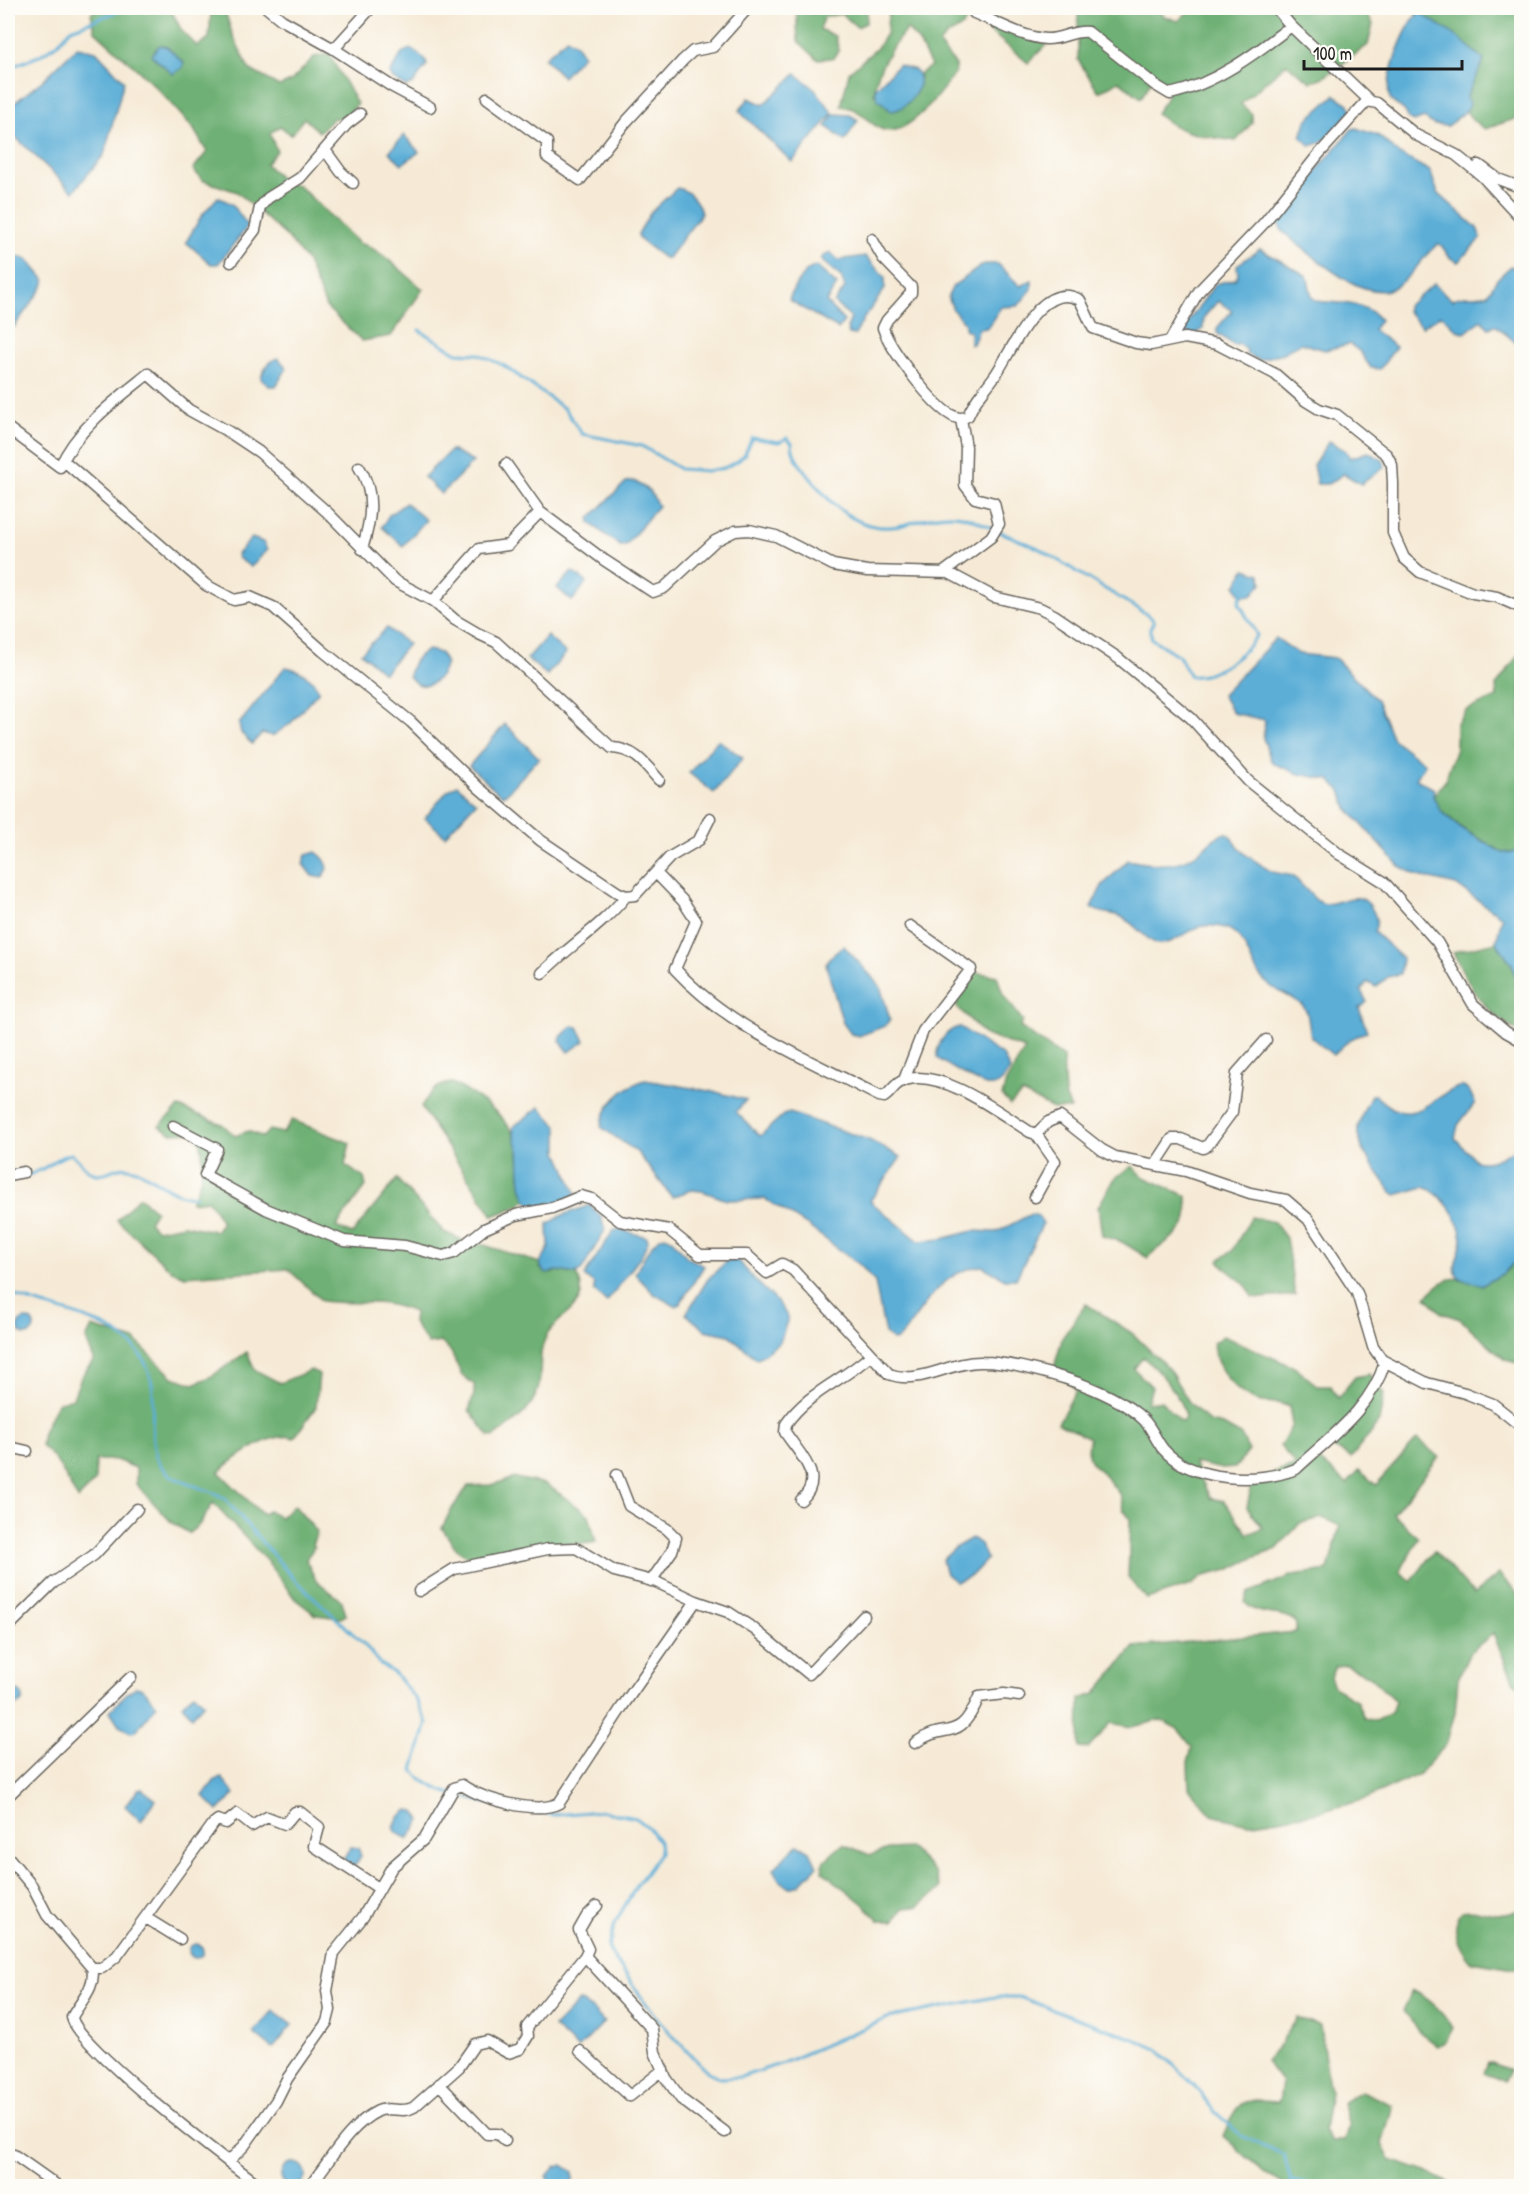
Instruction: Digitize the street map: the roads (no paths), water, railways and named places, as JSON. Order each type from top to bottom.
[{"type":"street","points":[[267,8],[282,20],[430,107]]},
{"type":"street","points":[[334,49],[371,8]]},
{"type":"street","points":[[487,98],[507,115],[541,136],[547,142],[547,157],[580,180],[625,123],[683,60],[693,51],[713,47],[748,8]]},
{"type":"street","points":[[1276,8],[1291,26],[1370,101],[1377,104],[1404,128],[1456,155],[1482,176],[1521,219]]},
{"type":"street","points":[[974,13],[1035,37],[1048,39],[1081,31],[1088,32],[1155,86],[1170,94],[1189,90],[1249,58],[1291,26]]},
{"type":"street","points":[[1171,339],[1199,291],[1264,223],[1318,154],[1362,106],[1370,101]]},
{"type":"street","points":[[231,262],[255,230],[260,207],[268,198],[300,178],[347,124],[360,114]]},
{"type":"street","points":[[1438,145],[1451,144],[1498,179],[1521,188]]},
{"type":"street","points":[[325,150],[341,172],[353,183]]},
{"type":"street","points":[[872,239],[883,258],[911,287],[911,293],[883,328],[887,339],[902,362],[943,409],[962,419]]},
{"type":"street","points":[[962,419],[968,416],[976,398],[994,378],[1029,319],[1045,302],[1074,297],[1083,304],[1087,319],[1093,328],[1136,343],[1151,345],[1171,339],[1185,338],[1231,350],[1275,374],[1319,410],[1337,415],[1350,424],[1361,437],[1387,455],[1392,465],[1393,533],[1404,558],[1420,572],[1473,593],[1497,597],[1521,608]]},
{"type":"street","points":[[8,428],[60,467],[63,460],[93,424],[148,374],[189,410],[220,426],[259,452],[327,512],[395,581],[433,601],[455,620],[496,642],[612,748],[625,749],[637,755],[659,780]]},
{"type":"street","points":[[944,572],[991,537],[999,524],[994,503],[975,498],[965,485],[966,447],[962,419]]},
{"type":"street","points":[[63,460],[206,585],[234,600],[250,597],[273,607],[411,722],[480,788],[540,840],[609,887],[626,896],[635,895],[678,850],[693,845],[699,840],[710,818]]},
{"type":"street","points":[[506,464],[540,512],[653,592],[664,588],[715,540],[735,531],[749,530],[776,536],[833,565],[867,571],[944,572],[960,577],[994,597],[1028,604],[1054,615],[1118,658],[1202,728],[1248,782],[1339,854],[1393,890],[1437,942],[1473,1004],[1506,1032],[1521,1041]]},
{"type":"street","points":[[359,467],[368,484],[370,498],[370,525],[362,549]]},
{"type":"street","points":[[433,601],[479,549],[508,545],[540,512]]},
{"type":"street","points":[[657,873],[683,901],[696,921],[675,969],[703,998],[758,1034],[879,1096],[884,1097],[896,1084],[904,1080],[925,1077],[945,1083],[1036,1134],[1055,1161],[1035,1197]]},
{"type":"street","points":[[542,973],[565,950],[608,918],[626,896]]},
{"type":"street","points":[[904,1080],[923,1031],[971,969],[910,926]]},
{"type":"street","points":[[1155,1165],[1172,1139],[1203,1148],[1207,1146],[1232,1112],[1237,1073],[1266,1040]]},
{"type":"street","points":[[1036,1134],[1048,1122],[1060,1117],[1102,1150],[1115,1157],[1210,1178],[1264,1197],[1276,1197],[1297,1208],[1323,1240],[1357,1293],[1372,1347],[1385,1362],[1427,1383],[1486,1401],[1521,1427]]},
{"type":"street","points":[[173,1126],[217,1149],[205,1175],[266,1209],[344,1241],[405,1246],[443,1256],[454,1253],[484,1229],[516,1215],[552,1208],[581,1196],[592,1199],[620,1221],[675,1232],[700,1255],[747,1255],[767,1273],[783,1264],[793,1270],[889,1374],[902,1378],[921,1376],[953,1366],[981,1362],[1067,1379],[1101,1393],[1142,1417],[1163,1448],[1179,1461],[1221,1477],[1283,1474],[1296,1469],[1357,1413],[1374,1390],[1385,1362]]},
{"type":"street","points":[[8,1175],[24,1172]]},
{"type":"street","points":[[801,1500],[808,1492],[812,1474],[808,1463],[785,1432],[786,1425],[819,1390],[849,1374],[870,1355]]},
{"type":"street","points":[[8,1451],[14,1448],[27,1450]]},
{"type":"street","points":[[617,1475],[629,1506],[667,1529],[676,1538],[675,1545],[651,1581]]},
{"type":"street","points":[[8,1627],[46,1589],[94,1555],[137,1509]]},
{"type":"street","points":[[418,1591],[454,1569],[567,1547],[584,1551],[614,1571],[651,1581],[696,1601],[717,1607],[741,1620],[809,1674],[864,1617]]},
{"type":"street","points":[[228,2162],[244,2146],[276,2101],[287,2079],[327,2022],[331,1960],[399,1860],[424,1839],[454,1788],[462,1785],[484,1796],[536,1809],[551,1807],[559,1803],[696,1601]]},
{"type":"street","points":[[8,1796],[131,1677]]},
{"type":"street","points":[[915,1743],[932,1733],[944,1733],[966,1722],[979,1696],[1004,1694],[1019,1696]]},
{"type":"street","points":[[92,1968],[102,1968],[117,1956],[214,1823],[218,1820],[226,1823],[237,1814],[252,1826],[267,1817],[285,1824],[295,1812],[300,1812],[319,1827],[314,1846],[380,1889]]},
{"type":"street","points":[[8,1857],[32,1886],[47,1915],[92,1968],[94,1974],[90,1988],[72,2017],[77,2030],[211,2151],[260,2187]]},
{"type":"street","points":[[310,2187],[364,2121],[383,2109],[407,2111],[459,2067],[475,2044],[487,2041],[508,2053],[520,2049],[528,2036],[527,2027],[585,1956],[588,1949],[579,1930],[587,1916],[597,1906]]},
{"type":"street","points":[[146,1918],[180,1939]]},
{"type":"street","points":[[585,1956],[652,2029],[655,2052],[681,2099],[725,2132]]},
{"type":"street","points":[[580,2051],[630,2096],[663,2070]]},
{"type":"street","points":[[439,2084],[487,2134],[498,2134],[505,2141]]},
{"type":"street","points":[[14,2155],[58,2187]]},
{"type":"water","points":[[1420,13],[1458,37],[1484,60],[1466,98],[1470,104],[1466,111],[1448,126],[1434,125],[1424,118],[1414,122],[1390,99],[1388,91],[1392,67],[1402,39],[1414,18]]},
{"type":"water","points":[[567,38],[576,44],[583,55],[563,77],[544,58]]},
{"type":"water","points":[[160,45],[167,47],[184,63],[182,68],[173,74],[151,55]]},
{"type":"water","points":[[77,47],[96,51],[124,81],[104,155],[73,192],[8,130],[8,108],[42,81]]},
{"type":"water","points":[[411,49],[425,59],[427,65],[413,84],[406,87],[392,78],[390,73],[403,52]]},
{"type":"water","points":[[898,65],[915,70],[919,76],[918,89],[903,107],[891,111],[877,98],[875,89]]},
{"type":"water","points":[[796,74],[815,89],[833,113],[792,162],[739,111],[749,98],[763,105]]},
{"type":"water","points":[[1335,95],[1349,104],[1352,111],[1322,142],[1311,146],[1301,137],[1306,121]]},
{"type":"water","points":[[834,114],[850,115],[858,120],[845,141],[826,126]]},
{"type":"water","points":[[1356,128],[1379,136],[1399,154],[1430,171],[1438,193],[1477,228],[1481,238],[1458,262],[1450,258],[1438,244],[1395,287],[1382,291],[1368,289],[1336,273],[1283,232],[1277,221],[1279,214],[1352,129]]},
{"type":"water","points":[[404,135],[419,152],[402,164],[389,152]]},
{"type":"water","points":[[677,188],[693,197],[701,214],[668,258],[664,258],[639,239],[638,234],[651,212]]},
{"type":"water","points":[[218,197],[232,204],[248,226],[218,264],[211,264],[186,242],[202,215]]},
{"type":"water","points":[[1260,249],[1307,276],[1312,297],[1316,301],[1359,306],[1367,309],[1380,320],[1373,330],[1396,347],[1380,369],[1371,368],[1360,352],[1350,344],[1325,350],[1300,343],[1283,353],[1259,360],[1246,354],[1247,350],[1238,344],[1235,346],[1217,333],[1217,328],[1232,311],[1218,301],[1204,317],[1203,329],[1193,336],[1185,331],[1185,326],[1215,284],[1235,279],[1238,275],[1237,265]]},
{"type":"water","points":[[830,252],[838,260],[865,256],[885,277],[885,289],[855,335],[849,334],[847,328],[851,318],[834,303],[845,288],[841,277],[822,261],[821,258]]},
{"type":"water","points":[[12,255],[27,259],[45,280],[43,287],[14,327],[8,330],[8,258]]},
{"type":"water","points":[[984,264],[998,264],[1020,286],[1032,280],[1032,289],[1018,306],[1001,307],[987,328],[979,329],[973,344],[970,345],[970,332],[965,329],[965,323],[953,310],[948,296],[953,286]]},
{"type":"water","points":[[816,266],[837,285],[826,302],[844,321],[838,329],[789,300],[803,275]]},
{"type":"water","points":[[1511,266],[1521,271],[1521,347],[1495,325],[1489,328],[1481,320],[1465,333],[1457,330],[1441,315],[1422,327],[1407,311],[1407,306],[1434,284],[1452,300],[1488,294],[1497,279]]},
{"type":"water","points":[[278,358],[287,368],[276,386],[269,386],[261,379],[269,363]]},
{"type":"water","points":[[1329,441],[1346,451],[1350,458],[1368,452],[1383,460],[1385,467],[1361,484],[1344,474],[1328,484],[1317,484],[1313,465]]},
{"type":"water","points":[[451,450],[473,462],[441,494],[424,477]]},
{"type":"water","points":[[634,481],[650,491],[658,506],[626,545],[620,546],[590,523],[590,518],[626,482]]},
{"type":"water","points":[[406,503],[426,520],[403,546],[382,527],[389,515]]},
{"type":"water","points":[[252,538],[263,542],[267,550],[251,567],[238,558],[237,554]]},
{"type":"water","points":[[1245,569],[1260,574],[1262,583],[1252,595],[1241,596],[1236,586]]},
{"type":"water","points":[[572,572],[587,582],[572,601],[557,588]]},
{"type":"water","points":[[387,628],[408,644],[384,673],[361,653]]},
{"type":"water","points":[[547,636],[566,653],[547,675],[527,659]]},
{"type":"water","points":[[1276,638],[1299,654],[1335,658],[1377,700],[1393,739],[1425,764],[1416,779],[1434,789],[1433,796],[1441,811],[1462,829],[1503,853],[1521,851],[1521,991],[1517,988],[1512,964],[1496,942],[1502,917],[1456,885],[1418,876],[1399,866],[1347,808],[1341,791],[1330,780],[1299,774],[1272,763],[1263,738],[1265,720],[1233,713],[1222,695]]},
{"type":"water","points":[[428,650],[440,653],[446,663],[444,670],[436,680],[431,684],[420,685],[409,676],[413,664]]},
{"type":"water","points":[[285,667],[305,674],[319,691],[290,724],[272,736],[262,733],[252,744],[241,733],[239,724]]},
{"type":"water","points":[[505,724],[539,758],[506,794],[501,795],[469,766]]},
{"type":"water","points":[[718,740],[743,758],[714,793],[689,773]]},
{"type":"water","points":[[457,785],[476,802],[445,836],[425,818],[447,791]]},
{"type":"water","points":[[1227,833],[1245,854],[1272,872],[1293,876],[1316,900],[1324,904],[1350,898],[1367,902],[1376,918],[1374,932],[1402,958],[1400,974],[1388,977],[1376,987],[1367,982],[1361,991],[1367,1002],[1359,1008],[1367,1031],[1349,1040],[1333,1055],[1311,1037],[1307,1012],[1303,1006],[1272,987],[1260,976],[1245,946],[1231,931],[1220,927],[1198,927],[1170,942],[1157,944],[1122,917],[1091,907],[1102,886],[1128,860],[1155,864],[1182,861],[1199,852],[1215,838]]},
{"type":"water","points":[[316,852],[323,857],[327,867],[322,878],[312,876],[303,864],[306,855]]},
{"type":"water","points":[[844,946],[880,986],[890,1019],[885,1026],[859,1036],[851,1034],[843,1023],[826,965],[828,959]]},
{"type":"water","points":[[572,1026],[578,1027],[585,1041],[569,1052],[560,1041]]},
{"type":"water","points":[[960,1027],[1003,1056],[1010,1070],[998,1084],[993,1086],[981,1083],[937,1058],[938,1048],[943,1038],[950,1031]]},
{"type":"water","points":[[645,1080],[716,1092],[746,1100],[736,1112],[760,1136],[783,1115],[790,1113],[869,1140],[901,1157],[870,1201],[919,1241],[942,1239],[973,1231],[997,1232],[1031,1214],[1038,1216],[1043,1223],[1016,1279],[1005,1279],[982,1266],[955,1275],[934,1293],[900,1338],[894,1341],[885,1334],[875,1282],[860,1265],[805,1224],[765,1199],[727,1200],[702,1191],[691,1190],[672,1197],[638,1153],[601,1127],[606,1111],[616,1098],[630,1087]]},
{"type":"water","points":[[1461,1086],[1469,1090],[1475,1103],[1458,1125],[1455,1138],[1476,1161],[1494,1160],[1521,1145],[1521,1255],[1504,1273],[1483,1285],[1460,1278],[1455,1270],[1462,1238],[1454,1214],[1444,1201],[1424,1187],[1396,1195],[1369,1160],[1358,1135],[1359,1123],[1371,1095],[1375,1095],[1388,1106],[1399,1111],[1409,1112],[1419,1110]]},
{"type":"water","points":[[540,1107],[558,1127],[558,1152],[576,1193],[574,1197],[535,1209],[522,1190],[519,1151],[513,1127]]},
{"type":"water","points":[[590,1205],[601,1217],[605,1230],[582,1270],[576,1274],[558,1271],[547,1273],[542,1270],[540,1263],[549,1248],[548,1224],[563,1215]]},
{"type":"water","points":[[618,1229],[647,1237],[648,1241],[641,1256],[607,1302],[594,1291],[594,1284],[584,1276],[613,1231]]},
{"type":"water","points":[[665,1236],[672,1239],[687,1257],[704,1266],[680,1304],[675,1306],[654,1294],[635,1274],[651,1246]]},
{"type":"water","points":[[729,1259],[737,1260],[742,1264],[788,1318],[780,1342],[757,1359],[729,1335],[705,1330],[686,1314],[708,1279]]},
{"type":"water","points":[[26,1319],[34,1327],[26,1335],[18,1327]]},
{"type":"water","points":[[972,1538],[980,1544],[987,1559],[972,1575],[956,1582],[946,1574],[942,1560],[956,1547]]},
{"type":"water","points":[[136,1687],[143,1689],[157,1705],[136,1731],[130,1732],[119,1725],[110,1711]]},
{"type":"water","points":[[16,1691],[21,1693],[23,1698],[21,1703],[16,1705],[11,1703],[9,1698],[11,1693]]},
{"type":"water","points":[[194,1693],[204,1703],[192,1716],[182,1705]]},
{"type":"water","points":[[222,1778],[235,1794],[218,1811],[203,1796],[215,1780]]},
{"type":"water","points":[[142,1789],[156,1800],[141,1821],[125,1806],[138,1790]]},
{"type":"water","points":[[408,1810],[415,1811],[421,1820],[408,1839],[397,1833],[394,1827],[398,1818]]},
{"type":"water","points":[[798,1844],[810,1851],[817,1866],[799,1885],[789,1888],[780,1881],[773,1869]]},
{"type":"water","points":[[351,1847],[358,1848],[361,1856],[354,1867],[343,1860]]},
{"type":"water","points":[[196,1944],[201,1946],[203,1951],[201,1956],[196,1958],[191,1956],[189,1951],[191,1946]]},
{"type":"water","points":[[579,2001],[591,2008],[604,2022],[578,2049],[554,2027]]},
{"type":"water","points":[[273,2011],[292,2025],[273,2049],[253,2033]]},
{"type":"water","points":[[293,2163],[301,2167],[305,2175],[301,2183],[293,2187],[285,2183],[281,2175],[285,2167]]},
{"type":"water","points":[[563,2165],[573,2172],[573,2181],[568,2186],[553,2186],[547,2176],[554,2168]]},
{"type":"waterway","points":[[8,68],[39,56],[56,45],[71,29],[127,8]]},
{"type":"waterway","points":[[419,330],[457,353],[478,354],[503,365],[565,409],[582,434],[642,446],[680,469],[707,471],[724,468],[738,461],[745,454],[752,438],[779,442],[787,438],[792,443],[794,454],[800,464],[823,493],[852,518],[876,527],[889,527],[932,517],[954,515],[970,518],[992,528]]},
{"type":"waterway","points":[[998,531],[1038,548],[1148,615],[1154,621],[1150,629],[1152,639],[1179,656],[1190,676],[1209,674],[1228,664],[1245,650],[1257,635],[1239,603],[1241,596]]},
{"type":"waterway","points":[[27,1175],[71,1154],[92,1173],[101,1174],[119,1168],[130,1168],[180,1194],[196,1196]]},
{"type":"waterway","points":[[8,1293],[101,1325],[121,1336],[138,1351],[149,1371],[153,1396],[154,1449],[160,1464],[173,1477],[224,1498],[294,1579],[364,1644],[379,1663],[395,1674],[417,1701],[427,1723],[413,1770],[420,1778],[449,1793],[493,1804]]},
{"type":"waterway","points":[[535,1812],[556,1815],[600,1811],[636,1818],[648,1827],[659,1842],[660,1853],[637,1885],[616,1921],[608,1947],[657,2018],[708,2072],[721,2078],[741,2077],[783,2063],[888,2018],[995,1997],[1019,1997],[1157,2049],[1193,2084],[1215,2112],[1242,2136],[1284,2155],[1291,2181],[1318,2186]]}]
